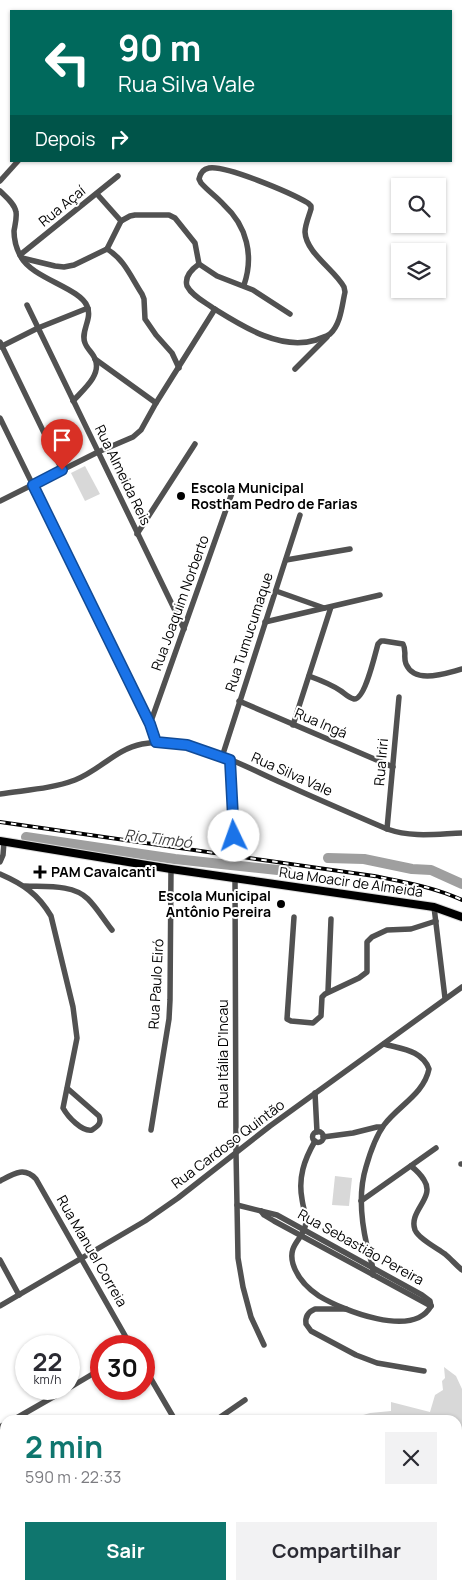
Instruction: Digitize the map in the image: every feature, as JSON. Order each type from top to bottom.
[{"type":"main road","name":"Rua Moacir de Almeida","points":[[2,842],[171,869],[434,907],[462,917]]},
{"type":"street","points":[[0,181],[17,162]]},
{"type":"street","points":[[244,285],[249,266],[245,235],[234,215],[201,183],[199,179],[200,174],[204,169],[210,168],[238,174],[301,199],[311,206],[305,234],[317,256],[342,282],[345,292],[338,323],[296,370]]},
{"type":"street","name":"Rua Açaí","points":[[21,257],[118,176]]},
{"type":"street","points":[[0,191],[16,212],[14,236],[21,257],[28,265],[85,301],[89,315],[84,341],[95,359],[156,403]]},
{"type":"street","points":[[97,194],[121,221]]},
{"type":"street","points":[[21,257],[64,268],[107,248],[121,221],[130,216],[169,215],[175,218],[194,243],[199,264],[225,280],[244,285],[290,314]]},
{"type":"street","points":[[107,248],[122,261],[142,294],[145,319],[156,335],[172,352],[179,368]]},
{"type":"street","points":[[199,264],[187,276],[188,287],[195,295],[215,309],[254,332],[300,342],[309,342],[328,336]]},
{"type":"street","name":"Rua Almeida Reis","points":[[27,305],[184,629]]},
{"type":"street","points":[[62,470],[1,345],[88,308]]},
{"type":"street","points":[[0,502],[98,452],[133,437],[141,430],[215,309]]},
{"type":"street","points":[[73,401],[92,379],[97,366],[95,359]]},
{"type":"street","points":[[0,418],[150,724],[156,742]]},
{"type":"street","points":[[137,534],[195,444]]},
{"type":"street","name":"Rua Joaquim Norberto","points":[[150,724],[233,490]]},
{"type":"street","name":"Rua Tumucumaque","points":[[222,757],[300,515]]},
{"type":"street","points":[[286,560],[350,549]]},
{"type":"street","points":[[276,591],[327,608]]},
{"type":"street","points":[[265,622],[380,595]]},
{"type":"street","points":[[293,725],[309,676],[327,608]]},
{"type":"street","points":[[309,676],[333,686],[355,699],[364,692],[378,644],[384,641],[403,644],[406,649],[406,664],[417,674],[423,676],[462,670]]},
{"type":"street","name":"Rua Iriri","points":[[387,829],[399,697]]},
{"type":"street","name":"Rua Ingá","points":[[239,701],[393,767]]},
{"type":"street","name":"Rua Silva Vale","points":[[0,794],[35,789],[74,780],[124,750],[156,742],[187,745],[222,757],[387,829],[407,835],[462,833]]},
{"type":"street","points":[[230,760],[234,836]]},
{"type":"street","points":[[0,862],[2,842]]},
{"type":"street","name":"Rua Paulo Eiró","points":[[151,1130],[170,1000],[171,869]]},
{"type":"street","points":[[0,874],[25,886],[46,906],[51,916],[73,1007],[77,1038],[62,1105],[63,1110],[85,1130],[92,1130],[99,1124],[99,1116],[67,1088]]},
{"type":"street","name":"Rua Itália D'Incau","points":[[235,878],[238,1258],[243,1287],[252,1317],[264,1345]]},
{"type":"street","points":[[25,886],[67,889],[79,893],[90,900],[112,930]]},
{"type":"street","points":[[434,907],[446,998]]},
{"type":"street","points":[[294,917],[287,1019],[313,1023],[321,1016],[322,998],[328,991],[359,978],[367,972],[366,942],[372,937],[387,930],[411,929],[436,921]]},
{"type":"street","points":[[328,991],[331,919]]},
{"type":"street","name":"Rua Cardoso Quintão","points":[[0,1306],[154,1215],[236,1152],[462,987]]},
{"type":"street","points":[[373,1275],[374,1268],[364,1234],[361,1201],[366,1168],[382,1127],[423,1084],[428,1069],[427,1064],[417,1054],[384,1044]]},
{"type":"street","points":[[316,1093],[317,1132],[313,1136],[315,1142],[300,1178],[300,1189],[306,1220],[302,1233],[292,1248],[291,1254],[296,1274],[318,1295],[347,1309],[385,1320],[403,1322],[421,1316],[431,1306]]},
{"type":"street","points":[[323,1137],[348,1134],[377,1126],[382,1127]]},
{"type":"street","points":[[317,1132],[321,1133],[323,1137]]},
{"type":"street","points":[[315,1142],[321,1142],[323,1137]]},
{"type":"street","points":[[361,1201],[436,1148]]},
{"type":"street","points":[[411,1166],[425,1181],[427,1186],[424,1201],[416,1213],[415,1230],[421,1238],[445,1254],[462,1270]]},
{"type":"street","name":"Rua Manuel Correia","points":[[0,1182],[23,1171],[36,1178],[125,1335]]},
{"type":"street","name":"Rua Sebastião Pereira","points":[[237,1204],[270,1212],[373,1275],[431,1306]]},
{"type":"street","name":"Rua Sebastião Pereira","points":[[302,1233],[374,1268],[428,1298],[431,1306]]},
{"type":"street","points":[[0,1260],[19,1294]]},
{"type":"street","points":[[347,1309],[310,1311],[306,1317],[306,1324],[310,1331],[356,1356],[392,1366],[424,1371]]},
{"type":"street","points":[[155,1386],[172,1415]]},
{"type":"street","points":[[22,1415],[47,1400]]},
{"type":"street","points":[[223,1415],[245,1400]]},
{"type":"shaded area","points":[[85,466],[100,494],[85,501],[71,473]]},
{"type":"shaded area","points":[[335,1176],[352,1178],[349,1206],[332,1205]]},
{"type":"shaded area","points":[[444,1367],[456,1376],[462,1389],[462,1415],[363,1415],[391,1411],[391,1402],[430,1412],[435,1395],[443,1390],[442,1381],[445,1378]]},
{"type":"waterway","name":"Rio Timbó","points":[[26,837],[175,859],[287,871]]},
{"type":"waterway","name":"Rio Timbó","points":[[328,858],[364,859],[412,869],[431,870],[462,884]]},
{"type":"railway","points":[[0,822],[374,876],[430,888],[462,900]]},
{"type":"place","name":"Escola Municipal Rostham Pedro de Farias","points":[[181,496]]},
{"type":"place","name":"PAM Cavalcanti","points":[[40,872]]},
{"type":"place","name":"Escola Municipal Antônio Pereira","points":[[281,904]]},
{"type":"route","points":[[62,470],[33,485],[150,724],[156,742],[187,745],[230,760],[234,836]]}]
